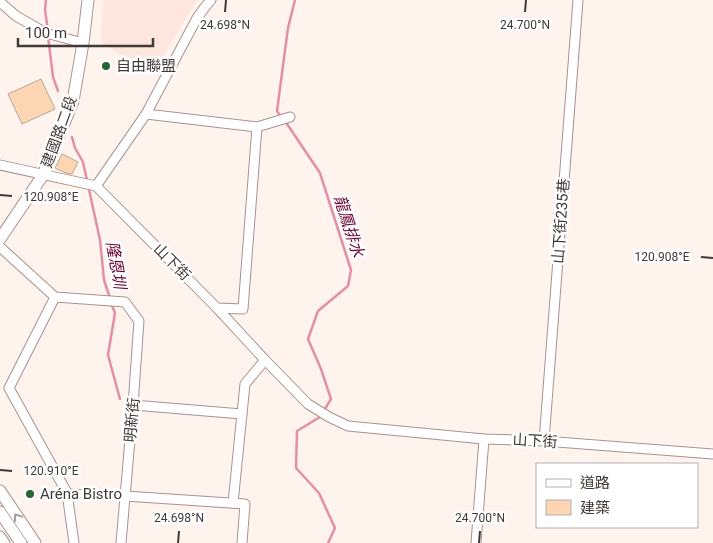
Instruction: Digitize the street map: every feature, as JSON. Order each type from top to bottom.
[{"type":"street","name":"建國路二段","points":[[0,239],[43,175],[73,101],[88,0]]},
{"type":"street","points":[[0,165],[90,185],[146,114],[197,18],[211,0]]},
{"type":"street","name":"山下街235巷","points":[[544,441],[578,0]]},
{"type":"street","points":[[0,2],[16,16],[49,34],[83,43]]},
{"type":"street","points":[[146,114],[257,127],[288,118]]},
{"type":"street","points":[[217,308],[243,310],[257,127]]},
{"type":"street","name":"山下街","points":[[90,185],[217,308],[314,409],[348,426],[484,438],[713,454]]},
{"type":"street","points":[[0,247],[55,297],[9,388],[67,493],[74,543]]},
{"type":"street","name":"明新街","points":[[55,297],[125,302],[139,321],[121,543]]},
{"type":"street","points":[[233,503],[245,384],[265,360]]},
{"type":"street","points":[[133,405],[242,414]]},
{"type":"street","points":[[476,543],[484,438]]},
{"type":"street","points":[[0,491],[35,543]]},
{"type":"street","points":[[67,493],[245,504],[242,543]]},
{"type":"street","points":[[0,512],[21,543]]},
{"type":"street","points":[[0,536],[5,543]]},
{"type":"shaded area","points":[[103,0],[197,0],[153,73],[101,43]]},
{"type":"building","points":[[41,79],[55,109],[22,124],[8,94]]},
{"type":"building","points":[[62,154],[78,162],[72,174],[55,168]]},
{"type":"waterway","name":"隆恩圳","points":[[46,0],[45,10],[48,31]]},
{"type":"waterway","name":"龍鳳排水","points":[[281,117],[277,111],[288,28],[295,0]]},
{"type":"waterway","name":"隆恩圳","points":[[48,36],[53,77],[58,91]]},
{"type":"waterway","name":"龍鳳排水","points":[[285,121],[320,173],[351,270],[348,286],[318,311],[308,339],[331,399],[320,417],[297,431],[296,468],[319,493],[335,528],[328,543]]},
{"type":"waterway","name":"隆恩圳","points":[[72,137],[75,148],[83,162],[100,240],[104,280],[110,298]]},
{"type":"waterway","name":"隆恩圳","points":[[111,303],[115,313],[108,355],[120,399]]},
{"type":"place","name":"自由聯盟","points":[[106,66]]},
{"type":"place","name":"Aréna Bistro","points":[[30,494]]}]
